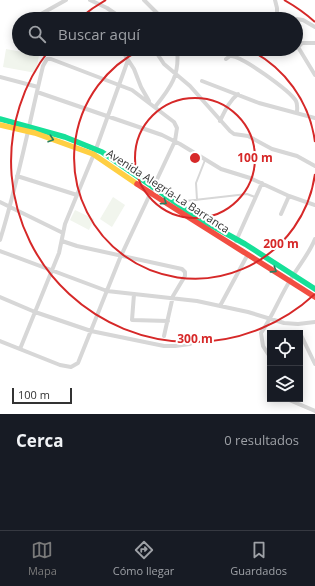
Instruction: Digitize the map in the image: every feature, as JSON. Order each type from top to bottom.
[{"type":"main road","name":"Avenida Alegría-La Barranca","points":[[0,119],[94,151],[152,190],[198,224],[235,242],[248,254],[315,289]]},
{"type":"main road","name":"Avenida Alegría-La Barranca","points":[[0,126],[30,129]]},
{"type":"main road","name":"Avenida Alegría-La Barranca","points":[[152,190],[176,202],[235,242],[292,277],[315,297]]},
{"type":"street","points":[[45,12],[66,0]]},
{"type":"street","points":[[90,0],[113,12]]},
{"type":"street","points":[[144,0],[156,12]]},
{"type":"street","points":[[275,0],[277,12]]},
{"type":"street","points":[[303,20],[315,27]]},
{"type":"street","points":[[303,43],[315,43]]},
{"type":"street","points":[[303,55],[315,75]]},
{"type":"street","points":[[125,56],[134,69],[141,87],[150,103]]},
{"type":"street","points":[[159,56],[164,64],[190,86],[226,128],[234,134],[248,136],[272,149],[297,156],[315,166]]},
{"type":"street","points":[[155,107],[169,90],[174,81],[177,56]]},
{"type":"street","points":[[226,59],[230,56],[238,57],[274,81],[294,98],[298,106],[297,114]]},
{"type":"street","points":[[0,240],[30,129],[44,63],[49,59],[132,90],[170,118],[176,125],[177,132],[175,141],[122,255],[80,360],[75,366],[71,367],[54,363],[0,341]]},
{"type":"street","points":[[20,349],[59,253],[65,224],[108,117],[128,60]]},
{"type":"street","points":[[0,77],[38,89],[108,117],[155,132],[175,141],[221,169],[262,183],[289,196],[315,204]]},
{"type":"street","points":[[202,81],[258,103],[315,118]]},
{"type":"street","points":[[220,121],[228,105],[238,94]]},
{"type":"street","points":[[17,176],[77,195]]},
{"type":"street","points":[[235,242],[262,183]]},
{"type":"street","points":[[281,214],[289,196]]},
{"type":"street","points":[[0,202],[63,233]]},
{"type":"street","points":[[267,352],[263,346],[261,333],[292,277],[306,258],[315,239]]},
{"type":"street","points":[[62,241],[77,246],[182,269],[185,272],[185,276],[172,299],[164,336]]},
{"type":"street","points":[[0,251],[107,291],[197,301],[295,324],[315,322]]},
{"type":"street","points":[[220,306],[248,254]]},
{"type":"street","points":[[134,294],[132,320],[168,321]]},
{"type":"street","points":[[0,297],[35,312],[91,331],[164,346],[190,344]]},
{"type":"street","points":[[295,324],[298,330]]},
{"type":"street","points":[[303,339],[315,364]]},
{"type":"street","points":[[295,402],[315,410]]},
{"type":"lane","points":[[197,200],[196,183],[206,159]]},
{"type":"lane","points":[[176,202],[247,194],[256,198]]},
{"type":"shaded area","points":[[6,49],[12,50],[12,56],[39,56],[36,73],[3,67]]},
{"type":"shaded area","points":[[113,197],[125,205],[112,227],[100,219]]},
{"type":"shaded area","points":[[75,210],[94,219],[89,230],[70,220]]},
{"type":"traffic: fast","points":[[0,119],[65,137],[102,152],[198,218],[245,244],[315,289]]},
{"type":"traffic: slow","points":[[0,125],[35,133],[93,154],[137,184]]},
{"type":"traffic: jam","points":[[137,184],[315,297]]}]
